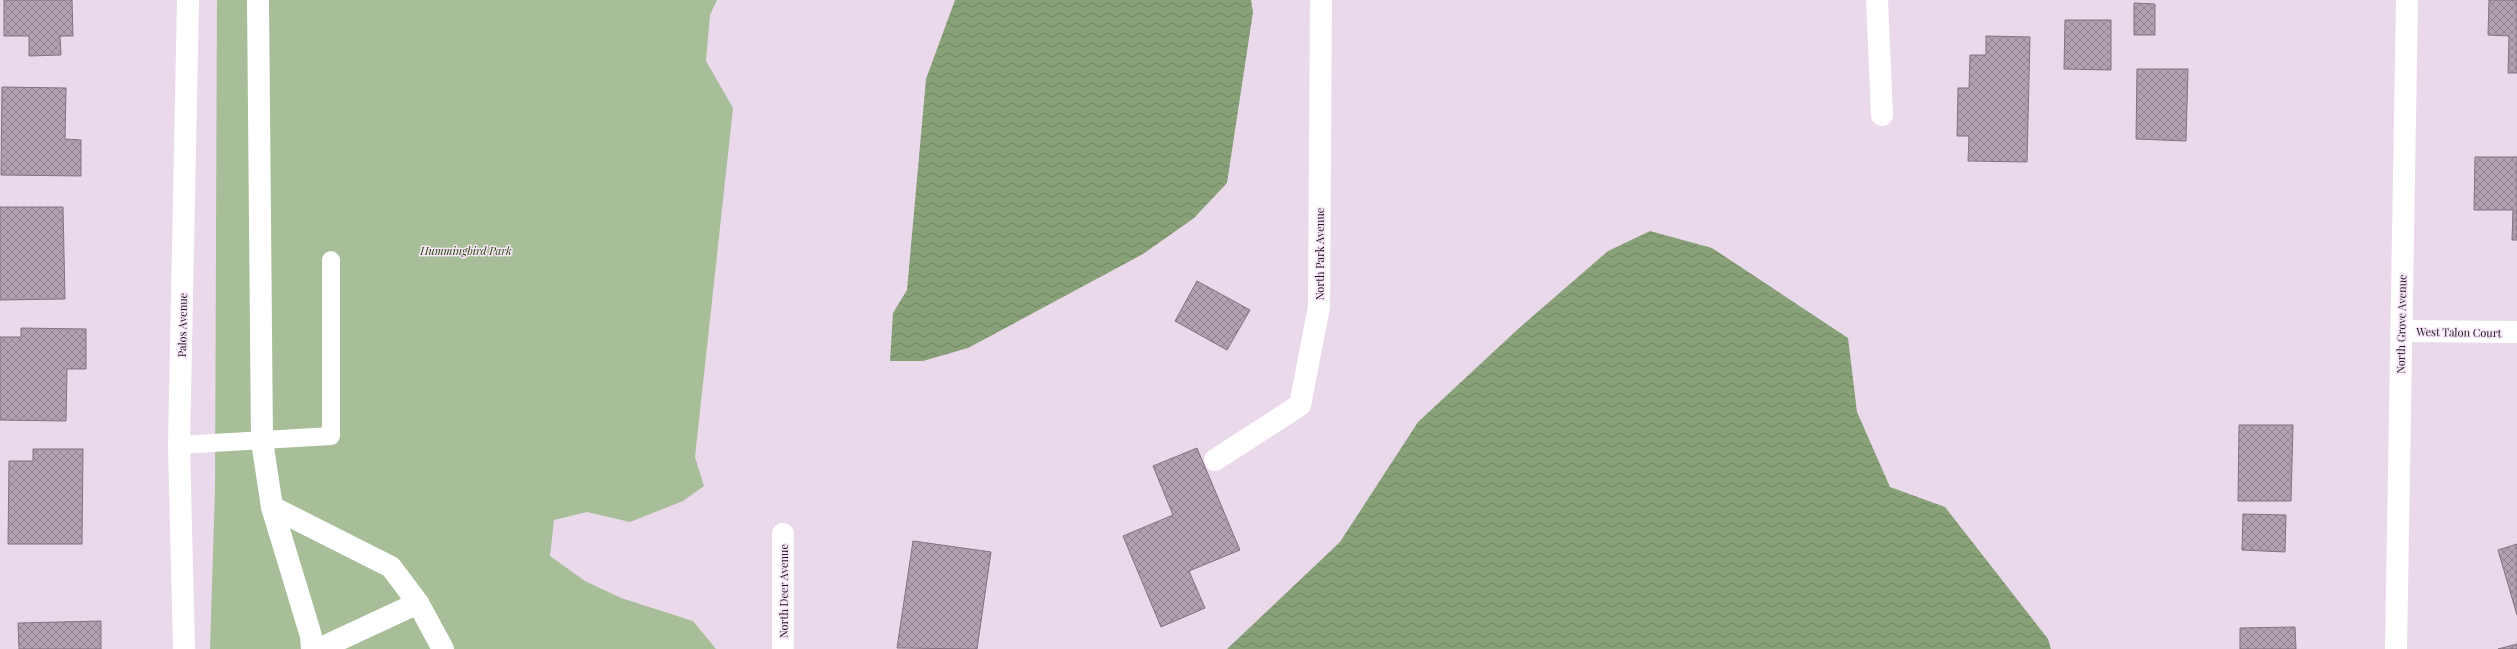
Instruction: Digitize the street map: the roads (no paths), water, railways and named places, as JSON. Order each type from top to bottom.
[{"type":"street","name":"Palos Avenue","points":[[184,649],[179,445],[188,0]]},
{"type":"street","points":[[258,0],[262,440],[272,506],[312,636],[312,649]]},
{"type":"street","name":"North Park Avenue","points":[[1215,460],[1300,405],[1319,307],[1321,0]]},
{"type":"street","points":[[1877,0],[1882,115]]},
{"type":"street","name":"North Grove Avenue","points":[[2396,649],[2407,0]]},
{"type":"street","name":"West Talon Court","points":[[2401,331],[2517,332]]},
{"type":"street","points":[[272,506],[391,567],[418,602],[443,649]]},
{"type":"street","name":"North Deer Avenue","points":[[782,534],[783,649]]},
{"type":"street","points":[[319,649],[418,602]]},
{"type":"lane","points":[[179,445],[331,436],[331,260]]},
{"type":"water","points":[[955,0],[1251,0],[1253,12],[1227,183],[1194,218],[1143,254],[968,348],[923,361],[890,361],[893,313],[907,290],[926,79]]},
{"type":"water","points":[[1650,231],[1712,248],[1848,338],[1857,412],[1890,487],[1945,507],[2048,639],[2051,649],[1227,649],[1340,542],[1418,422],[1518,329],[1608,251]]},
{"type":"park label","name":"Hummingbird Park","points":[[466,250]]}]
